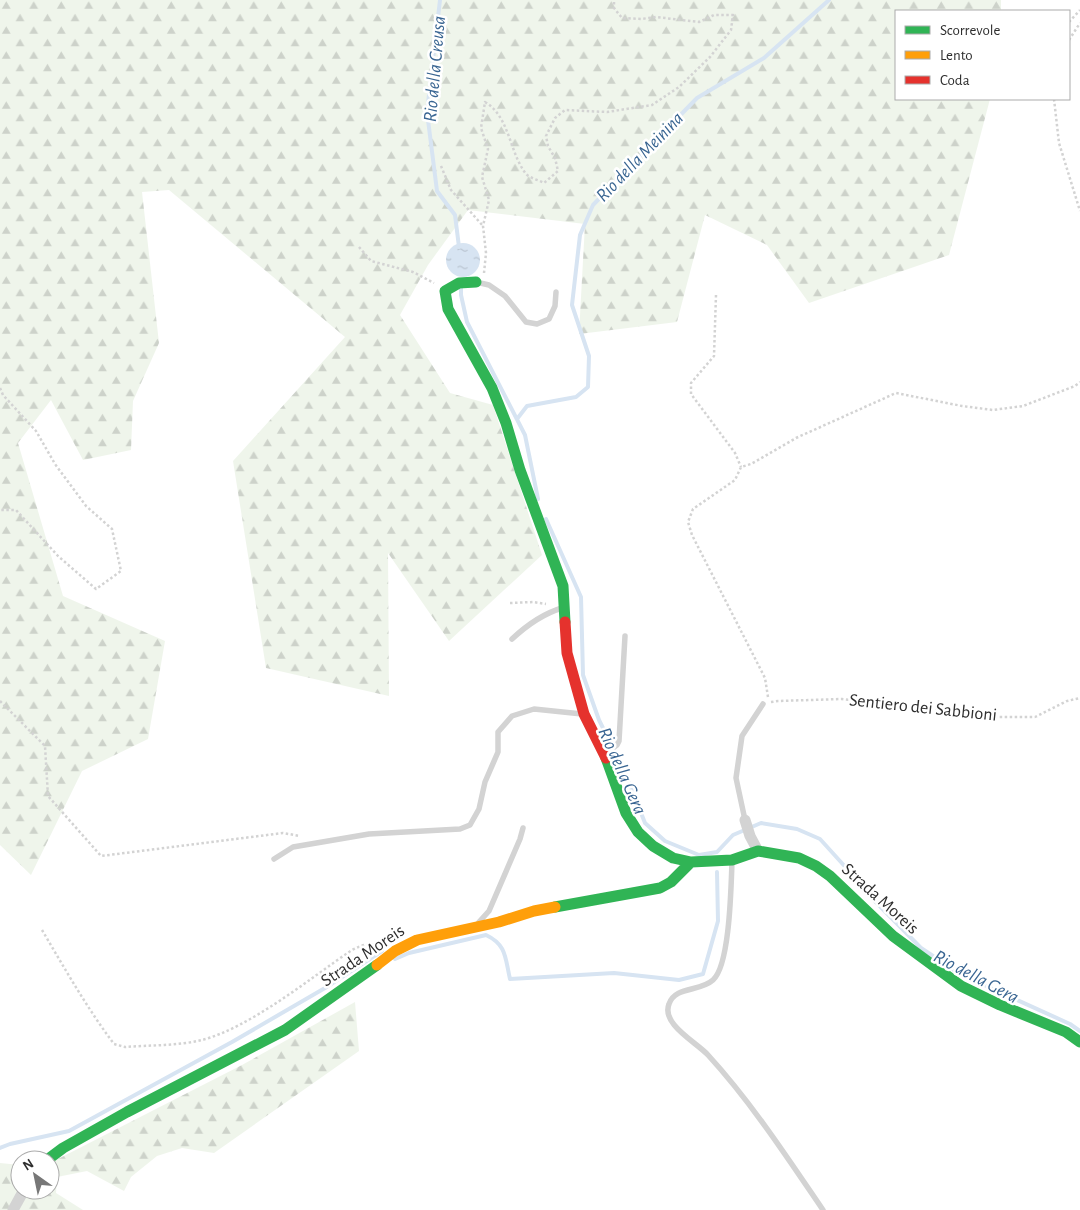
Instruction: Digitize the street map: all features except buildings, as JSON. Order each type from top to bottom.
[{"type":"street","points":[[476,282],[461,281],[444,290],[448,309],[492,388],[506,423],[520,470],[563,586],[567,653],[584,714],[608,752],[626,813],[638,832],[653,846],[673,858],[691,862],[732,860],[758,851],[750,836],[745,820]]},
{"type":"street","name":"Strada Moreis","points":[[758,851],[799,858],[816,866],[830,876],[893,936],[961,986],[1000,1005],[1066,1032],[1080,1042]]},
{"type":"street","name":"Strada Moreis","points":[[60,1150],[127,1112],[285,1030],[396,951],[417,940],[498,922],[534,911],[660,888],[671,882],[691,862]]},
{"type":"lane","points":[[476,282],[489,285],[505,296],[526,322],[537,324],[549,320],[555,306],[556,292]]},
{"type":"lane","points":[[512,639],[546,613],[565,607]]},
{"type":"lane","points":[[608,752],[619,741],[625,636]]},
{"type":"lane","points":[[745,820],[736,778],[742,736],[763,704]]},
{"type":"lane","points":[[274,859],[293,847],[369,834],[460,829],[470,825],[479,809],[485,782],[498,752],[498,732],[512,716],[534,709],[584,714]]},
{"type":"lane","points":[[474,926],[489,911],[523,828]]},
{"type":"lane","points":[[732,860],[728,920],[722,965],[715,979],[703,987],[678,992],[668,1005],[668,1014],[672,1024],[707,1053],[746,1100],[823,1210]]},
{"type":"path","points":[[476,282],[485,272],[486,253],[483,226],[489,200],[482,177],[488,149],[481,128],[485,102],[494,108],[511,138],[515,154],[527,175],[544,183],[558,171],[546,136],[555,118],[565,110],[607,112],[652,105],[679,87],[710,57],[731,30],[733,15],[714,15],[699,22],[656,17],[640,20],[622,18],[614,8],[614,0]]},
{"type":"path","points":[[1070,21],[1080,10]]},
{"type":"path","points":[[1070,38],[1080,23]]},
{"type":"path","points":[[1054,100],[1059,143],[1080,211]]},
{"type":"path","points":[[441,166],[451,190],[483,226]]},
{"type":"path","points":[[359,247],[371,261],[413,272],[444,290]]},
{"type":"path","points":[[716,295],[714,356],[691,383],[691,394],[735,453],[741,467]]},
{"type":"path","points":[[763,704],[768,696],[766,678],[692,535],[688,522],[693,509],[735,480],[741,467],[750,464],[796,438],[896,393],[993,410],[1024,406],[1080,382]]},
{"type":"path","points":[[0,388],[3,395],[36,431],[55,464],[86,506],[112,529],[121,571],[96,589],[58,556],[16,510],[0,510]]},
{"type":"path","points":[[510,603],[533,602],[565,607]]},
{"type":"path","name":"Sentiero dei Sabbioni","points":[[763,704],[778,701],[842,700],[929,708],[983,717],[1034,717],[1067,701],[1080,698]]},
{"type":"path","points":[[0,701],[45,746],[48,796],[101,856],[284,833],[323,842]]},
{"type":"path","points":[[42,930],[104,1032],[114,1044],[125,1047],[201,1040],[231,1030],[267,1009],[352,950],[365,944],[374,944],[396,951]]},
{"type":"green space","points":[[0,0],[1001,0],[1001,10],[895,10],[895,100],[990,100],[949,255],[809,303],[767,245],[705,215],[677,322],[579,334],[585,224],[468,210],[428,265],[400,315],[450,393],[493,405],[542,555],[449,641],[388,553],[389,696],[266,668],[233,461],[345,337],[169,190],[142,192],[159,343],[133,401],[131,450],[83,460],[51,400],[18,443],[63,596],[165,641],[148,739],[82,771],[31,875],[0,845]]},
{"type":"green space","points":[[355,1002],[359,1051],[214,1153],[182,1148],[157,1156],[131,1177],[124,1191],[87,1171],[60,1176],[60,1158],[242,1065]]},
{"type":"green space","points":[[0,1163],[10,1164],[10,1200],[60,1200],[60,1196],[83,1210],[0,1210]]},
{"type":"water","points":[[463,243],[475,248],[480,260],[475,272],[463,277],[451,272],[446,260],[451,248]]},
{"type":"waterway","name":"Rio della Creusa","points":[[440,0],[427,112],[437,191],[455,215],[459,247]]},
{"type":"waterway","name":"Rio della Meinina","points":[[517,419],[527,406],[576,397],[588,387],[589,356],[572,305],[580,235],[593,205],[697,98],[764,58],[829,0]]},
{"type":"waterway","name":"Rio della Creusa","points":[[461,287],[467,322],[525,435],[538,499]]},
{"type":"waterway","name":"Rio della Gera","points":[[546,519],[581,597],[583,675],[599,720],[624,770],[645,823],[665,841],[699,855],[717,852],[733,835],[761,823],[797,829],[820,839],[862,888],[921,948],[960,974],[1070,1024],[1080,1031]]},
{"type":"waterway","points":[[395,959],[409,953],[486,935],[502,948],[510,979],[614,973],[679,980],[703,974],[718,921],[717,872]]},
{"type":"waterway","points":[[0,1148],[69,1131],[232,1042],[325,988],[382,951]]},
{"type":"traffic: fast","points":[[476,282],[459,283],[445,291],[448,309],[492,388],[506,423],[520,470],[563,586],[565,622]]},
{"type":"traffic: fast","points":[[606,758],[626,813],[638,832],[653,846],[673,858],[691,862],[732,860],[758,851],[799,858],[816,866],[830,876],[893,936],[961,986],[1000,1005],[1066,1032],[1080,1042]]},
{"type":"traffic: fast","points":[[555,907],[660,888],[671,882],[691,862]]},
{"type":"traffic: fast","points":[[60,1150],[127,1112],[285,1030],[377,965]]},
{"type":"traffic: slow","points":[[377,965],[395,951],[417,940],[499,922],[534,911],[555,907]]},
{"type":"traffic: jam","points":[[565,622],[567,653],[584,714],[606,758]]}]
